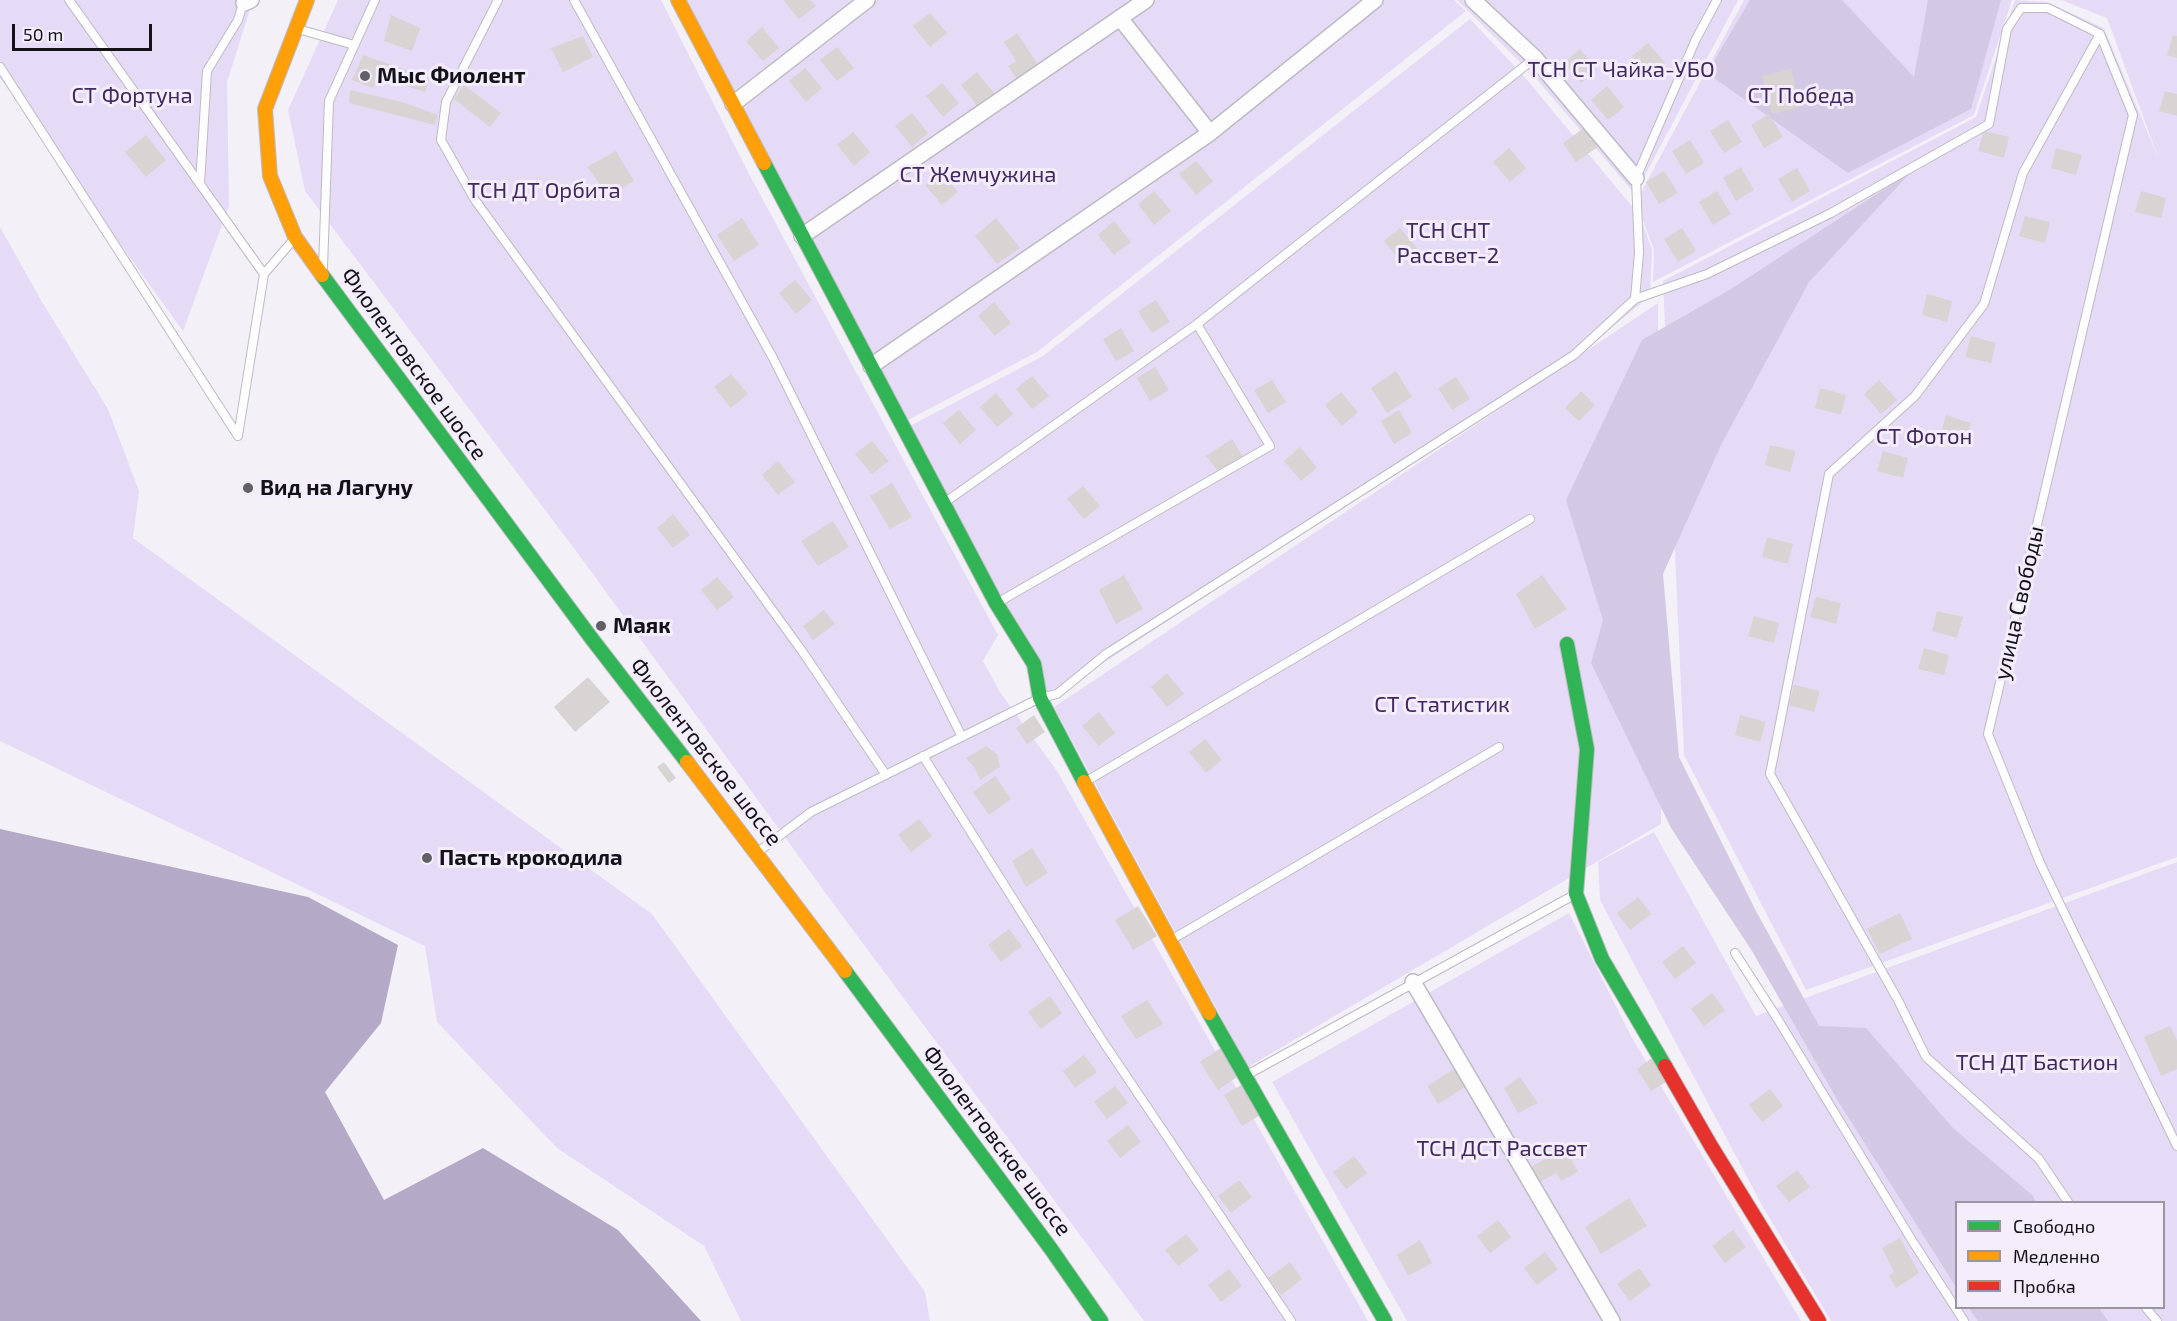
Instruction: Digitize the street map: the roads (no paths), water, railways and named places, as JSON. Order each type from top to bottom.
[{"type":"street","name":"Фиолентовское шоссе","points":[[307,0],[265,109],[270,176],[295,237],[592,639],[757,852],[1051,1249],[1101,1321]]},
{"type":"street","points":[[678,0],[996,603],[1034,664],[1040,698],[1084,783],[1244,1077],[1385,1321]]},
{"type":"street","points":[[733,104],[867,0]]},
{"type":"street","points":[[802,236],[1146,0]]},
{"type":"street","points":[[871,366],[1210,133],[1375,0]]},
{"type":"street","points":[[1473,0],[1535,58],[1636,178]]},
{"type":"street","points":[[1120,18],[1210,133]]},
{"type":"street","points":[[1567,644],[1587,749],[1575,894],[1602,959],[1711,1146],[1819,1321]]},
{"type":"street","points":[[1413,982],[1612,1321]]},
{"type":"lane","points":[[69,0],[264,274]]},
{"type":"lane","points":[[323,276],[329,101],[375,0]]},
{"type":"lane","points":[[498,0],[446,102],[441,140],[475,200],[802,651],[886,775]]},
{"type":"lane","points":[[574,0],[774,358],[962,737]]},
{"type":"lane","points":[[1635,299],[1639,253],[1636,178],[1696,39],[1717,0]]},
{"type":"lane","points":[[200,184],[207,71],[238,20],[246,1]]},
{"type":"lane","points":[[757,852],[811,812],[1040,698],[1057,694],[1106,654],[1574,355],[1635,299],[1718,269],[1831,213],[1989,124],[2007,29],[2021,8],[2048,9],[2100,34],[2023,173],[1984,304],[1915,396],[1829,474],[1770,774],[1898,1000],[1926,1057],[2039,1159],[2067,1201]]},
{"type":"lane","points":[[296,28],[354,45]]},
{"type":"lane","name":"улица Свободы","points":[[2100,34],[2133,115],[1988,734],[2040,863],[2177,1146]]},
{"type":"lane","points":[[943,504],[1197,324],[1535,58]]},
{"type":"lane","points":[[0,67],[238,436],[264,274],[295,237]]},
{"type":"lane","points":[[996,603],[1270,446],[1197,324]]},
{"type":"lane","points":[[1084,783],[1530,519]]},
{"type":"lane","points":[[1170,940],[1500,747]]},
{"type":"lane","points":[[923,756],[1100,1037],[1291,1321]]},
{"type":"lane","points":[[1244,1077],[1575,894]]},
{"type":"lane","points":[[1735,953],[1955,1306]]},
{"type":"lane","points":[[2147,1309],[2157,1321]]},
{"type":"place","name":"Мыс Фиолент","points":[[365,76]]},
{"type":"place","name":"Вид на Лагуну","points":[[248,488]]},
{"type":"place","name":"Маяк","points":[[601,626]]},
{"type":"place","name":"Пасть крокодила","points":[[427,858]]},
{"type":"park label","name":"ТСН СТ Чайка-УБО","points":[[1621,70]]},
{"type":"park label","name":"СТ Фортуна","points":[[132,96]]},
{"type":"park label","name":"СТ Победа","points":[[1801,96]]},
{"type":"park label","name":"СТ Жемчужина","points":[[978,175]]},
{"type":"park label","name":"ТСН ДТ Орбита","points":[[544,191]]},
{"type":"park label","name":"ТСН СНТ Рассвет-2","points":[[1448,244]]},
{"type":"park label","name":"СТ Фотон","points":[[1924,437]]},
{"type":"park label","name":"СТ Статистик","points":[[1442,705]]},
{"type":"park label","name":"ТСН ДТ Бастион","points":[[2037,1063]]},
{"type":"park label","name":"ТСН ДСТ Рассвет","points":[[1502,1149]]}]
